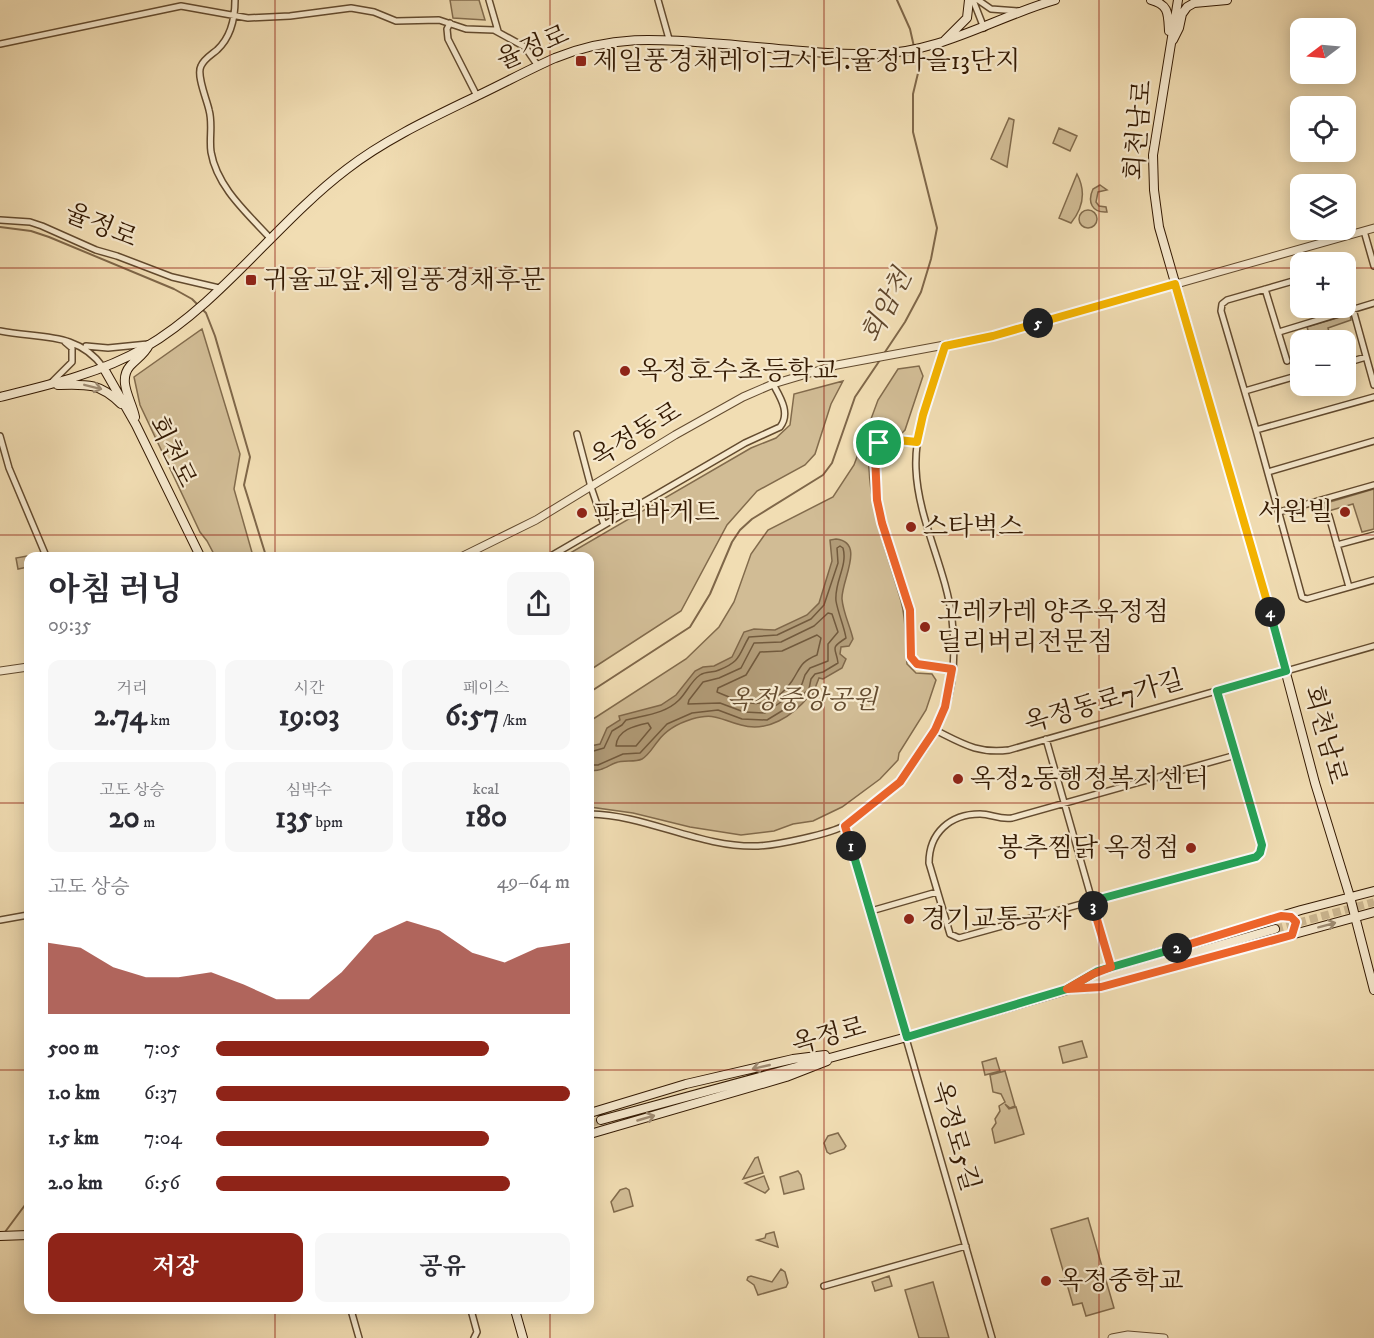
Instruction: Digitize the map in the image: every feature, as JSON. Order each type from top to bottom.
[{"type":"main road","points":[[943,43],[967,18],[973,0]]},
{"type":"main road","name":"율정로","points":[[150,344],[209,298],[270,238],[361,159],[414,128],[477,96],[570,53],[616,41],[669,39],[831,52],[875,54],[903,52],[943,43],[1055,0]]},
{"type":"main road","points":[[1151,0],[1162,3],[1166,10],[1169,46]]},
{"type":"main road","name":"회천남로","points":[[1178,0],[1153,155],[1154,190],[1159,227],[1356,917],[1374,990]]},
{"type":"main road","points":[[1169,46],[1187,7],[1194,3],[1227,0]]},
{"type":"main road","points":[[0,397],[48,386],[103,367],[150,344]]},
{"type":"main road","points":[[136,425],[124,378],[128,369],[142,356],[150,344]]},
{"type":"main road","name":"회천로","points":[[103,367],[136,425],[198,552]]},
{"type":"main road","points":[[48,386],[82,384],[96,386],[114,397],[129,412]]},
{"type":"main road","points":[[1067,989],[1111,967],[1281,916],[1374,891]]},
{"type":"main road","points":[[1067,989],[1101,987],[1374,912]]},
{"type":"main road","points":[[1281,916],[1291,917],[1296,922],[1292,935]]},
{"type":"main road","name":"옥정로","points":[[601,1120],[907,1037],[1275,929]]},
{"type":"main road","points":[[594,1112],[686,1084],[794,1059],[839,1054]]},
{"type":"main road","points":[[594,1133],[786,1077],[820,1065],[839,1054]]},
{"type":"main road","points":[[0,1236],[24,1234]]},
{"type":"main road","points":[[516,1314],[523,1338]]},
{"type":"street","points":[[235,0],[236,16],[225,40],[201,66],[199,74],[211,117],[211,151],[218,172],[230,193],[270,238]]},
{"type":"street","points":[[489,0],[498,31]]},
{"type":"street","points":[[658,0],[669,39]]},
{"type":"street","points":[[973,0],[991,9],[1023,12]]},
{"type":"street","points":[[973,0],[984,28]]},
{"type":"street","points":[[0,44],[174,6],[236,16],[272,18],[351,8],[374,12],[396,21],[430,19],[466,29],[498,31],[525,47],[538,66]]},
{"type":"street","name":"율정로","points":[[450,23],[447,29],[448,39],[477,96]]},
{"type":"street","name":"율정로","points":[[0,220],[30,222],[53,229],[96,250],[172,277],[219,288]]},
{"type":"street","points":[[594,815],[638,821],[708,841],[736,846],[761,846],[845,826],[900,782],[935,730],[945,707],[952,669],[953,643],[949,603],[918,489],[916,471],[917,442],[923,415],[945,346],[993,336],[1374,228]]},
{"type":"street","points":[[1364,231],[1374,266]]},
{"type":"street","points":[[1290,282],[1227,300],[1222,304],[1221,312],[1302,597],[1307,599],[1374,580]]},
{"type":"street","points":[[1265,289],[1287,361]]},
{"type":"street","points":[[1356,309],[1374,303]]},
{"type":"street","points":[[1279,332],[1326,318]]},
{"type":"street","points":[[1355,318],[1374,385]]},
{"type":"street","points":[[0,331],[61,339],[102,348],[150,344]]},
{"type":"street","points":[[48,386],[70,366],[74,357],[72,348],[61,339]]},
{"type":"street","points":[[81,345],[92,353],[103,367]]},
{"type":"street","name":"옥정동로","points":[[471,552],[536,520],[675,435],[743,397],[773,384],[837,365],[916,349],[945,346]]},
{"type":"street","points":[[1356,360],[1366,357]]},
{"type":"street","points":[[1245,392],[1290,378]]},
{"type":"street","points":[[558,552],[745,443],[780,427],[785,414],[773,384]]},
{"type":"street","points":[[1256,430],[1374,397]]},
{"type":"street","points":[[577,434],[604,525]]},
{"type":"street","points":[[0,436],[14,480],[44,552]]},
{"type":"street","points":[[917,442],[888,439],[877,445],[875,481],[877,500],[882,523],[910,610],[912,660],[917,664],[952,669]]},
{"type":"street","points":[[1268,472],[1374,441]]},
{"type":"street","points":[[1279,512],[1374,485]]},
{"type":"street","points":[[1329,516],[1349,587]]},
{"type":"street","points":[[1337,545],[1374,535]]},
{"type":"street","name":"옥정동로7가길","points":[[935,730],[967,746],[993,752],[1009,750],[1374,646]]},
{"type":"street","points":[[0,671],[24,668]]},
{"type":"street","points":[[1217,691],[1236,755],[1262,845],[1258,855],[956,938],[948,931],[929,863],[929,852],[936,835],[953,819],[981,814],[1008,819],[1236,755]]},
{"type":"street","points":[[1046,739],[1111,967]]},
{"type":"street","name":"옥정로5길","points":[[845,826],[992,1338]]},
{"type":"street","points":[[871,911],[937,892]]},
{"type":"street","points":[[0,920],[24,916]]},
{"type":"street","points":[[824,1286],[966,1246]]},
{"type":"street","points":[[352,1314],[359,1338]]},
{"type":"street","points":[[472,1314],[477,1332],[474,1338]]},
{"type":"street","points":[[1112,1338],[1128,1335],[1164,1338]]},
{"type":"green space","points":[[450,0],[479,0],[485,20],[453,18]]},
{"type":"green space","points":[[1009,118],[1014,120],[1007,167],[991,159]]},
{"type":"green space","points":[[1059,128],[1077,136],[1070,151],[1053,143]]},
{"type":"green space","points":[[1077,174],[1082,187],[1082,199],[1071,223],[1059,218]]},
{"type":"green space","points":[[1100,185],[1107,190],[1098,192],[1096,202],[1099,206],[1106,207],[1107,212],[1098,211],[1092,206],[1091,194],[1093,189]]},
{"type":"green space","points":[[1088,210],[1094,213],[1097,219],[1094,225],[1088,228],[1082,225],[1079,219],[1082,213]]},
{"type":"green space","points":[[1337,318],[1351,318],[1351,320],[1328,328],[1328,330],[1308,330],[1307,327]]},
{"type":"green space","points":[[202,329],[240,454],[234,489],[252,552],[213,552],[200,532],[140,405],[134,377]]},
{"type":"green space","name":"옥정중앙공원","points":[[919,366],[923,376],[905,430],[901,434],[884,433],[872,440],[868,456],[870,486],[903,609],[907,664],[916,673],[932,674],[936,680],[926,710],[899,753],[898,760],[880,779],[842,807],[813,821],[793,824],[774,831],[741,835],[690,827],[633,813],[594,808],[594,718],[686,659],[719,627],[734,602],[751,554],[768,530],[833,497],[854,465],[878,400],[898,369]]},
{"type":"green space","points":[[843,381],[831,404],[815,454],[805,465],[757,491],[727,525],[681,611],[594,667],[594,552],[572,552],[751,448],[776,438],[790,425],[794,394]]},
{"type":"green space","points":[[1374,489],[1374,529],[1362,532],[1353,504],[1325,512],[1323,504]]},
{"type":"green space","points":[[24,557],[24,568],[18,569],[16,558]]},
{"type":"green space","points":[[1082,1041],[1087,1057],[1063,1063],[1059,1047]]},
{"type":"green space","points":[[996,1058],[1000,1071],[985,1075],[982,1062]]},
{"type":"green space","points":[[1005,1071],[1015,1106],[1010,1108],[1005,1104],[1009,1109],[1016,1107],[1024,1134],[995,1143],[992,1129],[1000,1111],[999,1106],[1005,1102],[1001,1094],[993,1092],[990,1075]]},
{"type":"green space","points":[[838,1133],[846,1146],[830,1154],[824,1143],[828,1136]]},
{"type":"green space","points":[[758,1157],[763,1173],[743,1179],[755,1158]]},
{"type":"green space","points":[[798,1171],[804,1189],[784,1194],[780,1177]]},
{"type":"green space","points":[[764,1176],[769,1189],[765,1193],[745,1183]]},
{"type":"green space","points":[[626,1188],[629,1190],[633,1206],[614,1212],[611,1202],[620,1190]]},
{"type":"green space","points":[[1088,1218],[1114,1308],[1086,1316],[1082,1303],[1073,1305],[1051,1229]]},
{"type":"green space","points":[[774,1232],[778,1247],[757,1240],[765,1238],[766,1234]]},
{"type":"green space","points":[[781,1269],[785,1272],[788,1283],[786,1287],[758,1295],[754,1285],[747,1280],[751,1276],[772,1282]]},
{"type":"green space","points":[[889,1276],[892,1286],[875,1291],[872,1282]]},
{"type":"green space","points":[[933,1282],[949,1338],[919,1338],[905,1290]]},
{"type":"water","points":[[830,540],[845,542],[851,555],[842,599],[853,639],[849,646],[841,647],[840,654],[846,659],[842,668],[823,679],[819,678],[812,696],[809,696],[787,716],[770,725],[751,727],[707,716],[692,719],[669,730],[642,759],[618,762],[600,770],[594,770],[594,745],[600,744],[607,728],[620,720],[619,716],[661,705],[676,695],[695,671],[703,667],[714,666],[732,657],[744,632],[754,629],[775,630],[807,615],[819,603],[832,561]]},
{"type":"waterway","name":"회암천","points":[[883,355],[921,292],[937,228],[913,132],[913,94],[919,69],[910,29],[897,0]]},
{"type":"waterway","points":[[0,227],[31,231],[49,237],[174,289],[192,299],[206,313],[215,336],[250,457],[244,485],[265,552]]},
{"type":"waterway","name":"회암천","points":[[594,689],[690,627],[710,594],[732,542],[740,530],[752,519],[823,475],[832,463],[855,397],[880,360]]},
{"type":"waterway","name":"회암천","points":[[5,1232],[24,1206]]},
{"type":"tunnel","points":[[1275,929],[1374,902]]},
{"type":"tunnel","points":[[594,1123],[601,1120]]},
{"type":"place","name":"제일풍경채레이크시티.율정마을13단지","points":[[581,61]]},
{"type":"place","name":"귀율교앞.제일풍경채후문","points":[[251,280]]},
{"type":"place","name":"옥정호수초등학교","points":[[625,371]]},
{"type":"place","name":"서원빌","points":[[1345,512]]},
{"type":"place","name":"파리바게트","points":[[582,513]]},
{"type":"place","name":"스타벅스","points":[[911,527]]},
{"type":"place","name":"고레카레 양주옥정점 딜리버리전문점","points":[[925,627]]},
{"type":"place","name":"옥정2동행정복지센터","points":[[958,779]]},
{"type":"place","name":"봉추찜닭 옥정점","points":[[1191,848]]},
{"type":"place","name":"경기교통공사","points":[[909,919]]},
{"type":"place","name":"옥정중학교","points":[[1046,1281]]},
{"type":"route","points":[[879,443],[875,455],[877,500],[882,523],[910,610],[911,657],[917,664],[952,669],[945,707],[935,730],[900,782],[845,826],[907,1037],[1067,989],[1111,967],[1281,916],[1291,917],[1296,922],[1292,935],[1101,987],[1067,989],[1098,971],[1111,967],[1092,901],[1256,857],[1262,849],[1217,691],[1286,671],[1175,284],[993,336],[945,346],[917,442],[888,439],[879,443]]}]
